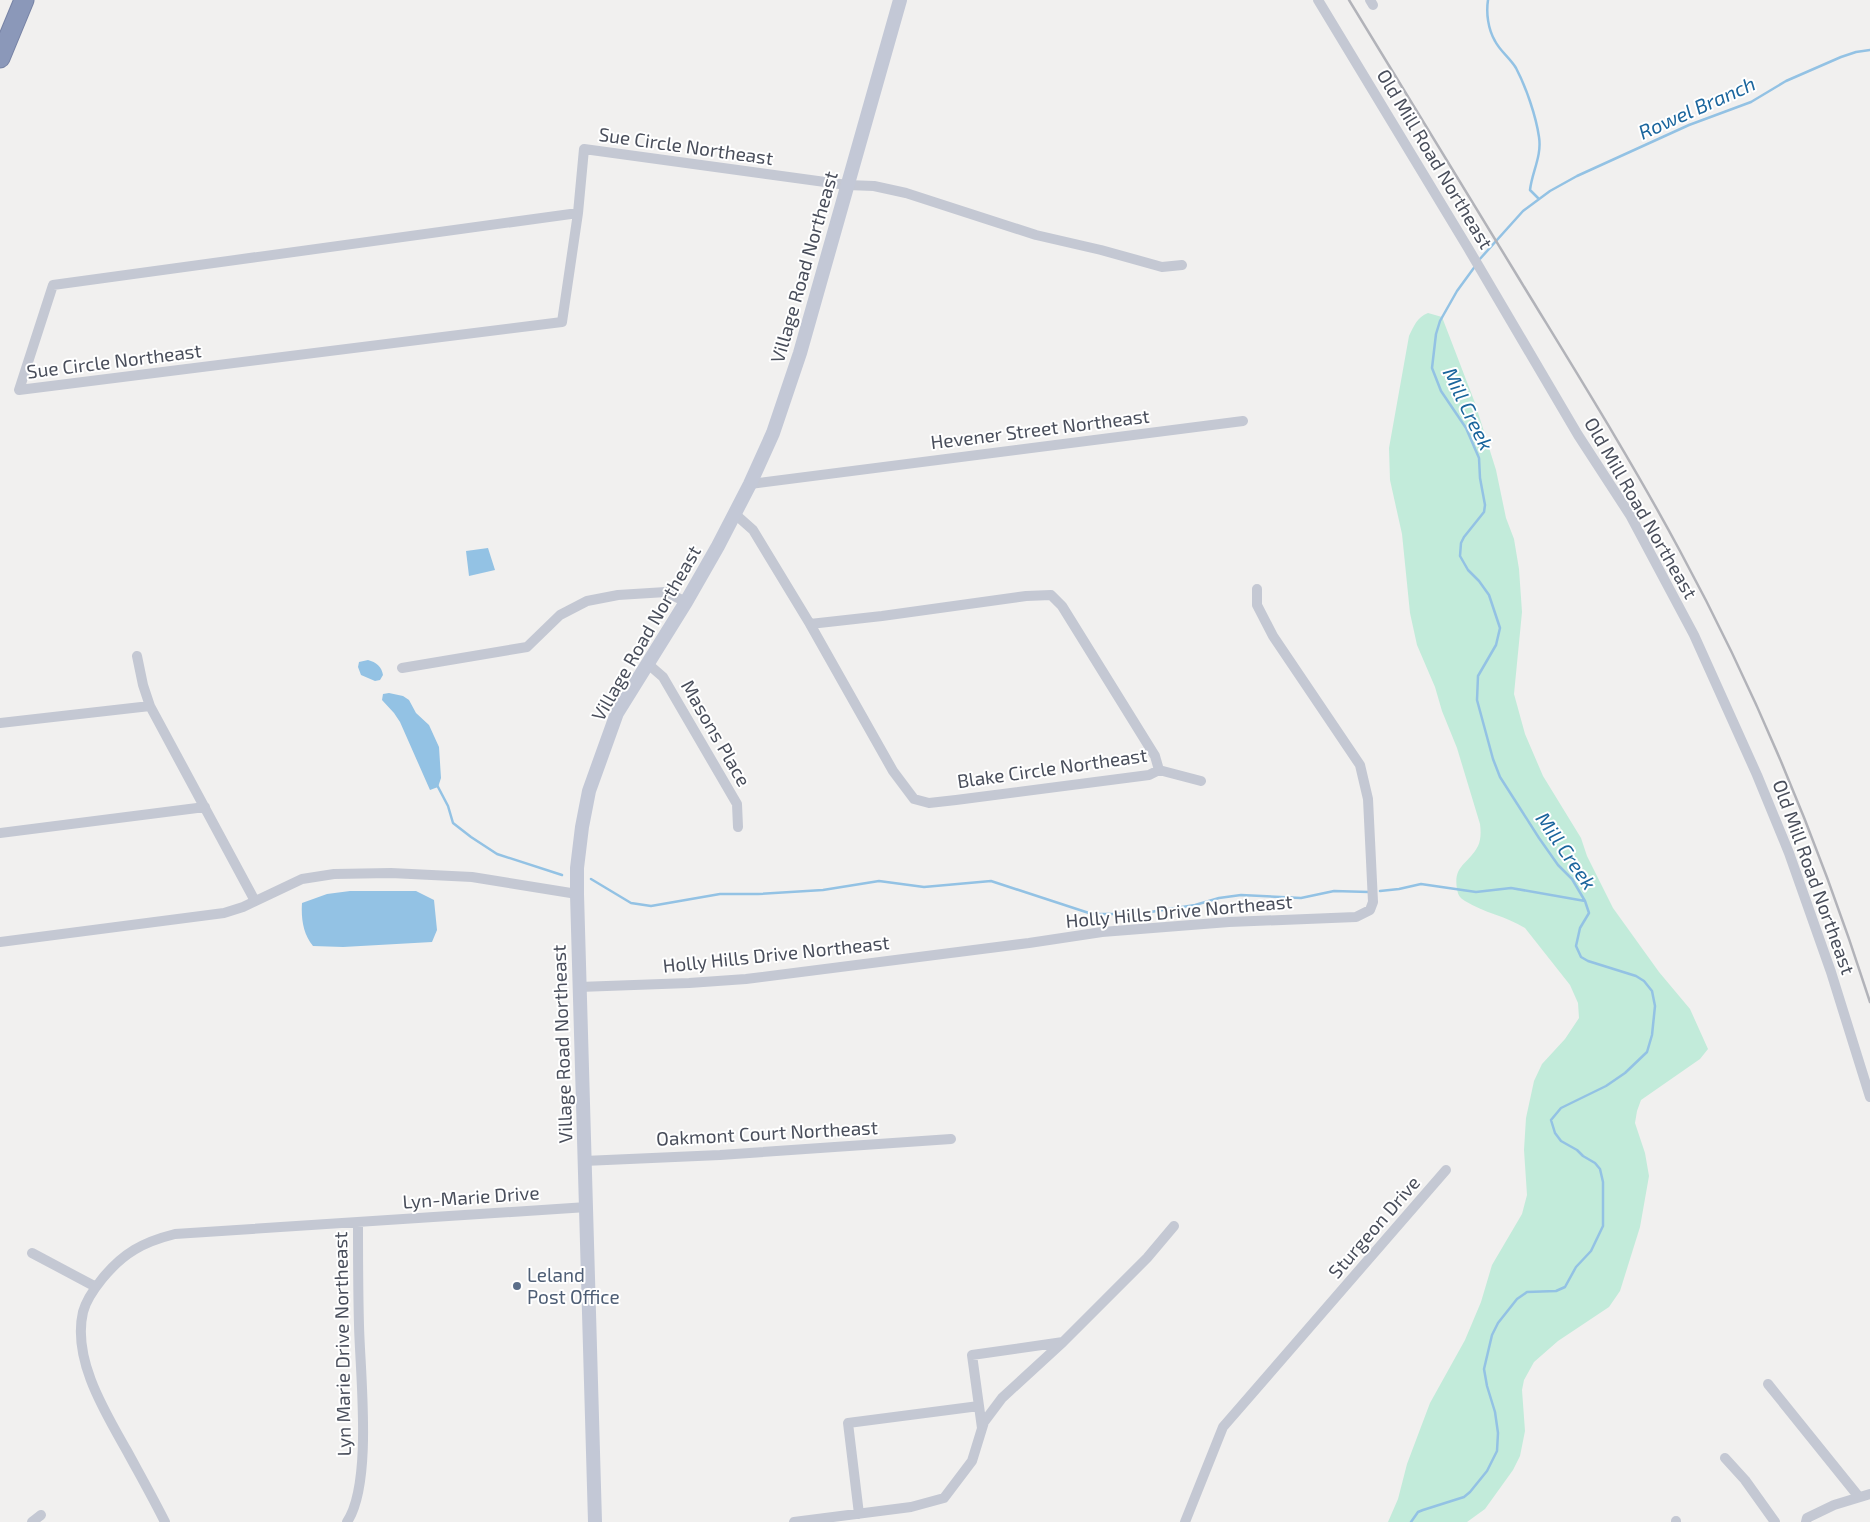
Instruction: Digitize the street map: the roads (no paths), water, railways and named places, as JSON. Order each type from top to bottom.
[{"type":"highway","points":[[0,58],[24,0]]},
{"type":"main road","name":"Village Road Northeast","points":[[595,1522],[577,894],[577,868],[589,791],[617,713],[686,602],[735,514],[773,433],[800,353],[900,0]]},
{"type":"street","name":"Old Mill Road Northeast","points":[[1318,0],[1483,273],[1578,436],[1630,515],[1672,593],[1723,696],[1789,852],[1831,972],[1870,1097]]},
{"type":"street","name":"Sue Circle Northeast","points":[[578,213],[53,285],[18,390],[562,322],[578,213],[584,150],[847,185]]},
{"type":"street","points":[[847,185],[874,186],[906,193],[1036,234],[1162,267],[1182,265]]},
{"type":"street","name":"Hevener Street Northeast","points":[[750,484],[1243,421]]},
{"type":"street","name":"Blake Circle Northeast","points":[[735,514],[753,530],[810,624],[893,771],[914,799],[929,803],[956,800],[1149,775],[1159,770],[1155,756],[1062,606],[1051,595],[1026,596],[810,624]]},
{"type":"street","name":"Holly Hills Drive Northeast","points":[[580,987],[746,979],[1102,932],[1229,922],[1356,917],[1370,910],[1373,902],[1368,799],[1360,765],[1273,636],[1257,605],[1257,589]]},
{"type":"street","points":[[402,668],[527,647],[560,615],[587,601],[618,595],[666,592],[686,602]]},
{"type":"street","points":[[137,656],[141,679],[150,706],[255,901]]},
{"type":"street","name":"Masons Place","points":[[648,664],[663,677],[737,804],[738,828]]},
{"type":"street","points":[[0,723],[150,706]]},
{"type":"street","points":[[1159,770],[1201,781]]},
{"type":"street","points":[[0,833],[205,807]]},
{"type":"street","points":[[0,942],[224,913],[302,879],[322,875],[416,874],[484,878],[577,894]]},
{"type":"street","name":"Oakmont Court Northeast","points":[[584,1161],[720,1155],[951,1139]]},
{"type":"street","name":"Sturgeon Drive","points":[[1185,1522],[1223,1427],[1446,1170]]},
{"type":"street","name":"Lyn-Marie Drive","points":[[358,1222],[586,1207]]},
{"type":"street","name":"Lyn Marie Drive Northeast","points":[[165,1522],[110,1420],[93,1385],[85,1360],[81,1333],[83,1311],[96,1287],[124,1255],[151,1240],[175,1234],[358,1222],[363,1432],[361,1477],[351,1516],[347,1522]]},
{"type":"street","points":[[794,1522],[911,1507],[944,1498],[972,1462],[984,1422],[1002,1398],[1063,1342],[1147,1258],[1174,1226]]},
{"type":"street","points":[[32,1252],[96,1287]]},
{"type":"street","points":[[982,1428],[972,1355],[1063,1342]]},
{"type":"street","points":[[1768,1384],[1859,1497]]},
{"type":"street","points":[[859,1514],[848,1423],[979,1406]]},
{"type":"street","points":[[1725,1458],[1745,1480],[1775,1522]]},
{"type":"street","points":[[1806,1522],[1807,1518],[1834,1505],[1870,1494]]},
{"type":"street","points":[[32,1522],[40,1516]]},
{"type":"water","points":[[488,548],[495,570],[469,576],[466,551]]},
{"type":"water","points":[[368,660],[380,667],[383,675],[380,680],[375,681],[361,675],[358,667],[359,662]]},
{"type":"water","points":[[389,693],[403,696],[409,700],[416,713],[429,725],[439,747],[441,778],[438,787],[430,790],[400,722],[382,700],[383,694]]},
{"type":"water","points":[[350,891],[416,891],[434,900],[437,930],[432,942],[343,947],[313,946],[303,926],[302,903],[327,894]]},
{"type":"waterway","points":[[1488,0],[1488,21],[1491,31],[1500,48],[1516,68],[1536,120],[1540,144],[1530,190],[1538,198]]},
{"type":"waterway","name":"Rowel Branch","points":[[1479,260],[1523,211],[1550,191],[1577,176],[1689,125],[1751,102],[1786,81],[1841,57],[1870,50]]},
{"type":"waterway","name":"Mill Creek","points":[[1411,1522],[1418,1512],[1464,1497],[1487,1471],[1497,1451],[1498,1433],[1495,1412],[1484,1369],[1492,1335],[1498,1323],[1517,1299],[1527,1292],[1556,1291],[1565,1287],[1576,1267],[1591,1251],[1603,1226],[1603,1182],[1600,1169],[1577,1150],[1561,1141],[1555,1133],[1551,1120],[1561,1108],[1606,1086],[1625,1073],[1647,1052],[1652,1035],[1655,1006],[1652,991],[1644,981],[1636,976],[1581,957],[1576,946],[1580,928],[1589,913],[1585,901],[1572,879],[1558,865],[1539,838],[1500,777],[1493,759],[1477,700],[1478,676],[1496,645],[1500,628],[1489,595],[1468,570],[1460,556],[1461,543],[1464,537],[1484,512],[1485,505],[1480,478],[1479,458],[1466,428],[1441,391],[1432,368],[1436,334],[1440,321],[1457,291],[1476,265]]},
{"type":"waterway","points":[[437,785],[448,806],[453,823],[471,837],[497,854],[562,875]]},
{"type":"waterway","points":[[591,879],[631,903],[651,906],[720,894],[823,890],[879,881],[924,887],[991,881],[1092,914],[1144,913],[1241,895],[1301,898],[1334,891],[1369,892]]},
{"type":"waterway","points":[[1380,891],[1421,884],[1476,892],[1511,888],[1585,901]]},
{"type":"railway","points":[[1349,0],[1620,445],[1709,605],[1786,772],[1830,886],[1870,1002]]},
{"type":"place","name":"Leland Post Office","points":[[517,1286]]}]
